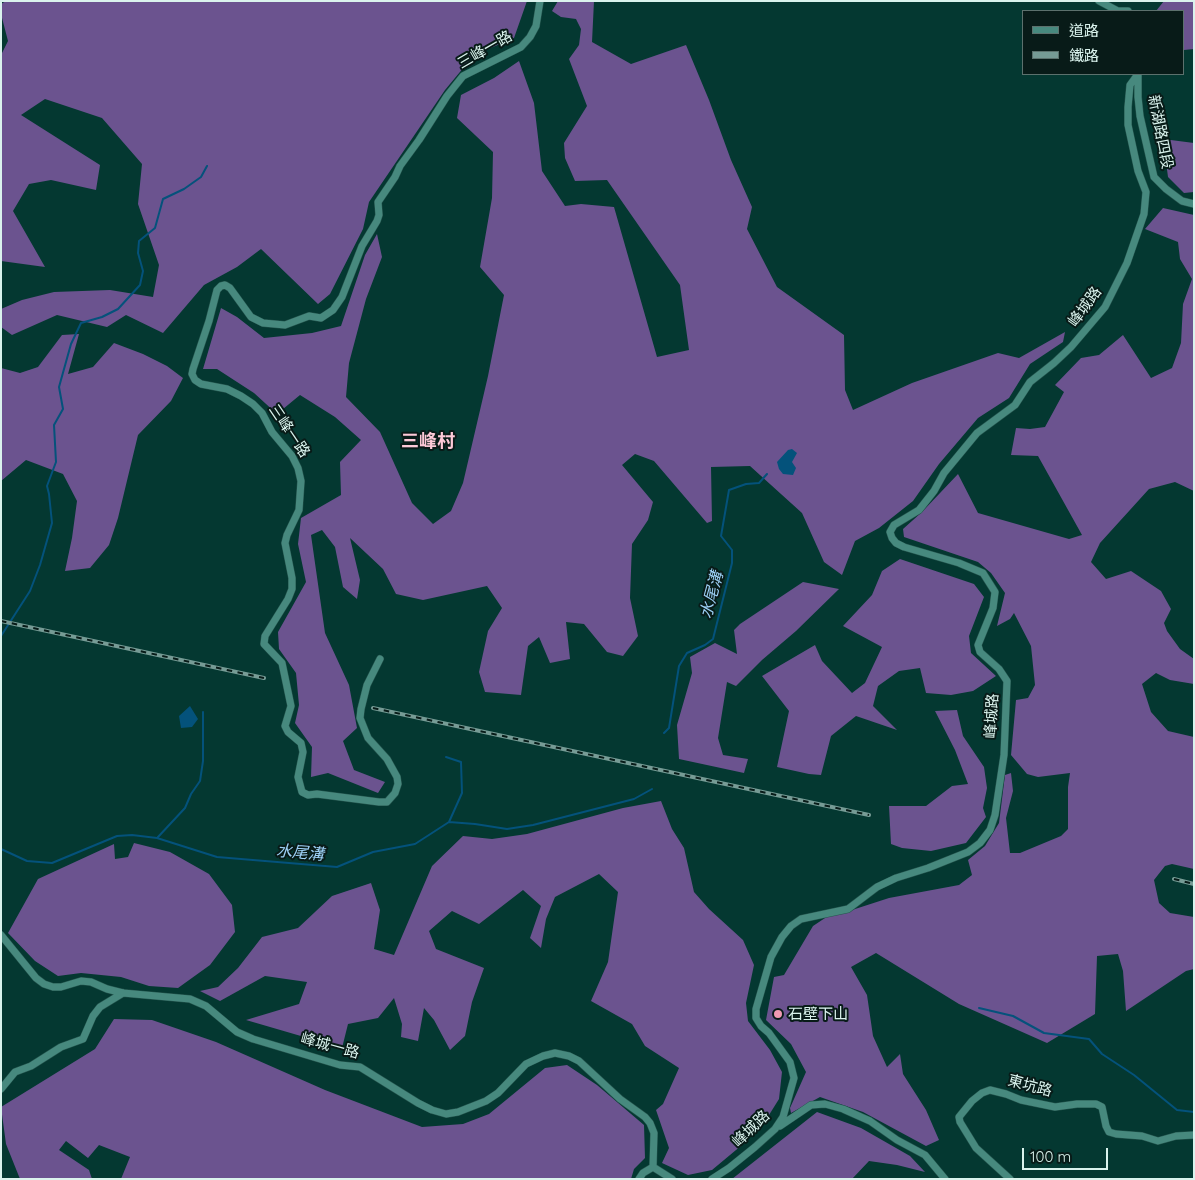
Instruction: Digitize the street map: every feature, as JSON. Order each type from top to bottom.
[{"type":"street","name":"三峰一路","points":[[380,659],[367,685],[360,709],[360,718],[368,738],[387,759],[397,777],[398,784],[395,793],[387,802],[355,800],[317,794],[308,795],[302,792],[298,777],[303,752],[301,744],[288,732],[285,726],[292,706],[282,663],[264,644],[264,636],[288,599],[292,589],[292,578],[285,543],[299,510],[301,481],[298,468],[292,456],[272,432],[262,413],[241,396],[227,389],[201,384],[195,380],[192,374],[193,369],[210,321],[217,290],[221,286],[225,285],[230,288],[251,317],[263,323],[285,326],[309,316],[320,318],[333,310],[342,298],[362,246],[377,221],[379,215],[378,202],[400,166],[425,132],[447,96],[463,76],[491,60],[521,47],[536,26],[540,1]]},
{"type":"street","points":[[1099,1],[1118,10]]},
{"type":"street","name":"峰城路","points":[[712,1179],[729,1168],[775,1129],[784,1117],[794,1078],[790,1062],[756,1018],[756,1009],[771,957],[782,937],[791,926],[801,919],[848,909],[877,887],[896,878],[968,852],[980,843],[990,830],[995,815],[1004,755],[1007,681],[999,669],[980,652],[978,645],[993,608],[995,592],[983,574],[959,564],[904,547],[896,543],[890,532],[894,525],[919,510],[934,491],[944,473],[977,434],[1015,405],[1030,382],[1054,364],[1091,325],[1110,299],[1127,263],[1144,214],[1146,192],[1138,171],[1128,116],[1130,85],[1137,75]]},
{"type":"street","name":"新湖路四段","points":[[1138,75],[1140,116],[1154,176],[1182,202],[1194,204]]},
{"type":"street","name":"峰城一路","points":[[1,935],[36,978],[44,984],[61,987],[81,981],[91,982],[107,989],[123,992],[190,999],[206,1006],[237,1032],[253,1039],[340,1065],[360,1067],[418,1103],[446,1114],[458,1112],[486,1101],[498,1093],[526,1064],[534,1060],[555,1053],[569,1056],[579,1061],[620,1099],[650,1123],[654,1133],[653,1167]]},
{"type":"street","points":[[1,1089],[15,1072],[31,1066],[61,1047],[83,1039],[93,1016],[100,1007],[123,992]]},
{"type":"street","name":"東坑路","points":[[1010,1179],[976,1148],[960,1122],[959,1117],[972,1101],[982,1093],[990,1090],[1021,1100],[1055,1107],[1096,1104],[1102,1108],[1109,1132],[1116,1134],[1142,1136],[1158,1141],[1176,1136],[1194,1135]]},
{"type":"street","points":[[775,1129],[811,1105],[825,1104],[844,1109],[870,1121],[897,1140],[925,1155],[945,1179]]},
{"type":"street","points":[[639,1179],[643,1173],[653,1167],[672,1179]]},
{"type":"shaded area","points":[[6,1],[527,1],[514,38],[474,55],[445,90],[369,202],[363,229],[330,294],[318,304],[261,249],[237,267],[204,285],[163,333],[126,315],[107,327],[57,315],[12,335],[1,327],[1,309],[22,300],[54,292],[110,290],[153,297],[159,265],[138,204],[142,164],[102,118],[45,99],[21,115],[100,165],[96,190],[51,180],[29,184],[13,211],[45,267],[1,261],[1,55],[8,41],[1,14],[1,4]]},
{"type":"shaded area","points":[[558,1],[594,1],[592,42],[631,64],[686,45],[731,160],[752,207],[747,229],[777,287],[844,335],[845,390],[853,410],[912,383],[998,353],[1019,358],[1065,332],[1063,342],[1030,364],[1009,398],[978,418],[939,464],[913,501],[879,528],[855,541],[842,575],[824,562],[802,513],[750,466],[711,467],[712,521],[707,523],[654,461],[635,454],[622,465],[653,502],[648,520],[632,544],[630,598],[638,636],[623,656],[607,652],[584,624],[566,622],[570,659],[550,663],[539,637],[528,646],[521,695],[485,692],[479,672],[488,631],[502,608],[487,586],[423,600],[396,594],[383,569],[350,538],[360,580],[357,599],[343,587],[335,547],[322,530],[311,535],[325,633],[349,685],[357,728],[343,741],[354,770],[385,782],[378,793],[328,773],[311,777],[312,747],[295,723],[299,705],[296,673],[279,649],[278,632],[306,582],[298,544],[301,518],[341,495],[340,462],[361,440],[335,417],[300,395],[277,414],[254,393],[217,369],[203,369],[221,308],[237,317],[264,338],[312,333],[341,326],[365,255],[377,234],[382,257],[366,299],[349,363],[346,397],[380,432],[412,503],[433,524],[451,511],[463,483],[488,376],[504,295],[480,267],[492,198],[493,152],[457,118],[461,95],[494,78],[519,61],[534,103],[542,171],[565,206],[581,204],[614,207],[657,357],[689,350],[680,285],[607,180],[575,181],[565,158],[564,143],[587,106],[569,59],[579,45],[581,29],[576,19],[561,17],[552,11]]},
{"type":"shaded area","points":[[1164,1],[1194,1],[1194,49],[1185,50],[1185,10],[1157,10]]},
{"type":"shaded area","points":[[1163,139],[1194,143],[1194,192],[1184,193],[1168,177]]},
{"type":"shaded area","points":[[1163,208],[1194,215],[1194,491],[1175,482],[1149,489],[1100,543],[1091,562],[1106,579],[1131,571],[1161,591],[1171,609],[1164,623],[1167,631],[1180,649],[1194,659],[1194,684],[1170,680],[1156,673],[1142,684],[1151,712],[1168,731],[1194,737],[1194,869],[1172,864],[1165,866],[1154,880],[1159,903],[1170,913],[1194,917],[1194,969],[1186,971],[1126,1011],[1123,971],[1118,954],[1097,956],[1095,1014],[1047,1043],[959,1004],[876,953],[851,967],[867,995],[873,1036],[887,1067],[900,1054],[903,1074],[926,1110],[939,1140],[926,1146],[863,1112],[820,1097],[791,1113],[790,1108],[806,1072],[791,1044],[766,1020],[774,977],[784,975],[813,926],[828,916],[889,898],[959,885],[972,875],[968,860],[985,846],[999,823],[1005,775],[1011,773],[1013,791],[1006,818],[1010,853],[1020,853],[1061,836],[1068,829],[1070,773],[1038,777],[1027,774],[1011,755],[1016,700],[1028,698],[1035,685],[1031,646],[1014,613],[1010,619],[997,626],[1005,593],[991,573],[978,562],[904,537],[903,529],[958,474],[978,513],[1069,539],[1082,535],[1038,456],[1011,455],[1016,428],[1045,427],[1064,392],[1055,385],[1081,358],[1099,355],[1123,335],[1151,378],[1172,368],[1181,343],[1183,304],[1192,279],[1180,259],[1178,242],[1145,229]]},
{"type":"shaded area","points":[[79,334],[68,374],[93,367],[114,343],[167,366],[183,378],[171,401],[138,435],[118,518],[109,545],[90,568],[65,571],[77,501],[63,474],[26,460],[1,481],[1,368],[20,373],[38,367],[62,335]]},
{"type":"shaded area","points":[[900,559],[974,584],[984,597],[969,636],[971,653],[996,676],[973,691],[951,695],[926,693],[920,668],[899,671],[878,686],[873,706],[897,730],[856,716],[831,736],[821,775],[777,767],[789,711],[762,676],[815,645],[822,661],[852,693],[865,683],[882,647],[843,626],[872,595],[882,571]]},
{"type":"shaded area","points":[[803,582],[839,589],[736,686],[727,682],[718,738],[723,755],[748,759],[744,773],[679,759],[677,725],[692,673],[690,657],[715,643],[737,654],[734,630]]},
{"type":"shaded area","points":[[957,710],[963,736],[984,767],[987,788],[983,808],[986,817],[966,843],[931,851],[902,848],[891,844],[889,806],[926,806],[952,786],[968,784],[955,750],[935,711]]},
{"type":"shaded area","points":[[661,801],[672,829],[684,848],[694,892],[709,909],[743,940],[754,965],[746,1003],[748,1021],[770,1050],[782,1072],[779,1099],[764,1123],[742,1145],[712,1170],[688,1175],[662,1163],[669,1148],[656,1110],[663,1104],[679,1068],[645,1046],[632,1024],[591,1001],[608,962],[618,892],[599,874],[555,897],[546,919],[541,948],[530,938],[541,906],[523,890],[479,924],[452,911],[429,931],[436,949],[484,968],[472,1002],[465,1036],[450,1050],[434,1020],[424,1008],[418,1041],[401,1037],[402,1024],[394,998],[378,1018],[348,1024],[342,1048],[246,1020],[299,1004],[307,982],[265,976],[220,1001],[200,991],[218,987],[238,968],[262,937],[298,928],[332,896],[371,883],[380,910],[374,949],[394,955],[432,866],[463,836],[492,839],[527,834],[623,808]]},
{"type":"shaded area","points":[[134,843],[170,852],[209,874],[232,905],[235,932],[210,965],[178,988],[149,986],[121,977],[81,973],[58,976],[35,961],[8,933],[38,879],[114,844],[115,859],[128,857]]},
{"type":"shaded area","points":[[114,1019],[152,1020],[216,1042],[325,1090],[422,1127],[463,1124],[489,1114],[545,1068],[567,1065],[597,1085],[644,1125],[645,1158],[634,1169],[631,1179],[121,1179],[130,1157],[99,1145],[88,1158],[66,1141],[59,1150],[89,1170],[92,1179],[20,1179],[6,1144],[1,1107],[95,1049]]},
{"type":"shaded area","points":[[817,1112],[861,1128],[910,1156],[925,1172],[869,1161],[852,1179],[732,1179]]},
{"type":"water","points":[[792,449],[797,453],[792,462],[796,468],[793,475],[783,474],[777,462],[788,450]]},
{"type":"water","points":[[190,706],[198,719],[192,727],[181,728],[179,716]]},
{"type":"waterway","points":[[1,636],[30,591],[40,565],[52,523],[47,486],[56,462],[54,425],[63,409],[59,387],[71,344],[81,323],[102,317],[118,309],[140,285],[143,271],[138,253],[139,241],[155,228],[163,199],[184,189],[201,177],[207,166]]},
{"type":"waterway","name":"水尾溝","points":[[664,733],[669,728],[679,666],[687,653],[713,639],[732,563],[732,550],[721,536],[729,490],[746,484],[759,483],[767,474]]},
{"type":"waterway","points":[[158,837],[185,808],[191,794],[200,781],[203,761],[203,712]]},
{"type":"waterway","points":[[446,757],[461,762],[462,793],[449,822]]},
{"type":"waterway","name":"水尾溝","points":[[1,849],[27,861],[52,863],[117,836],[132,835],[157,838],[217,857],[337,867],[373,852],[415,844],[449,822],[507,829],[533,825],[634,799],[652,789]]},
{"type":"waterway","points":[[979,1008],[1013,1016],[1044,1033],[1089,1039],[1102,1054],[1134,1075],[1177,1110],[1194,1112]]},
{"type":"railway","points":[[1,621],[264,678]]},
{"type":"railway","points":[[373,708],[869,815]]},
{"type":"railway","points":[[1174,879],[1194,884]]},
{"type":"place","name":"石壁下山","points":[[778,1014]]},
{"type":"district","name":"三峰村","points":[[428,442]]}]
